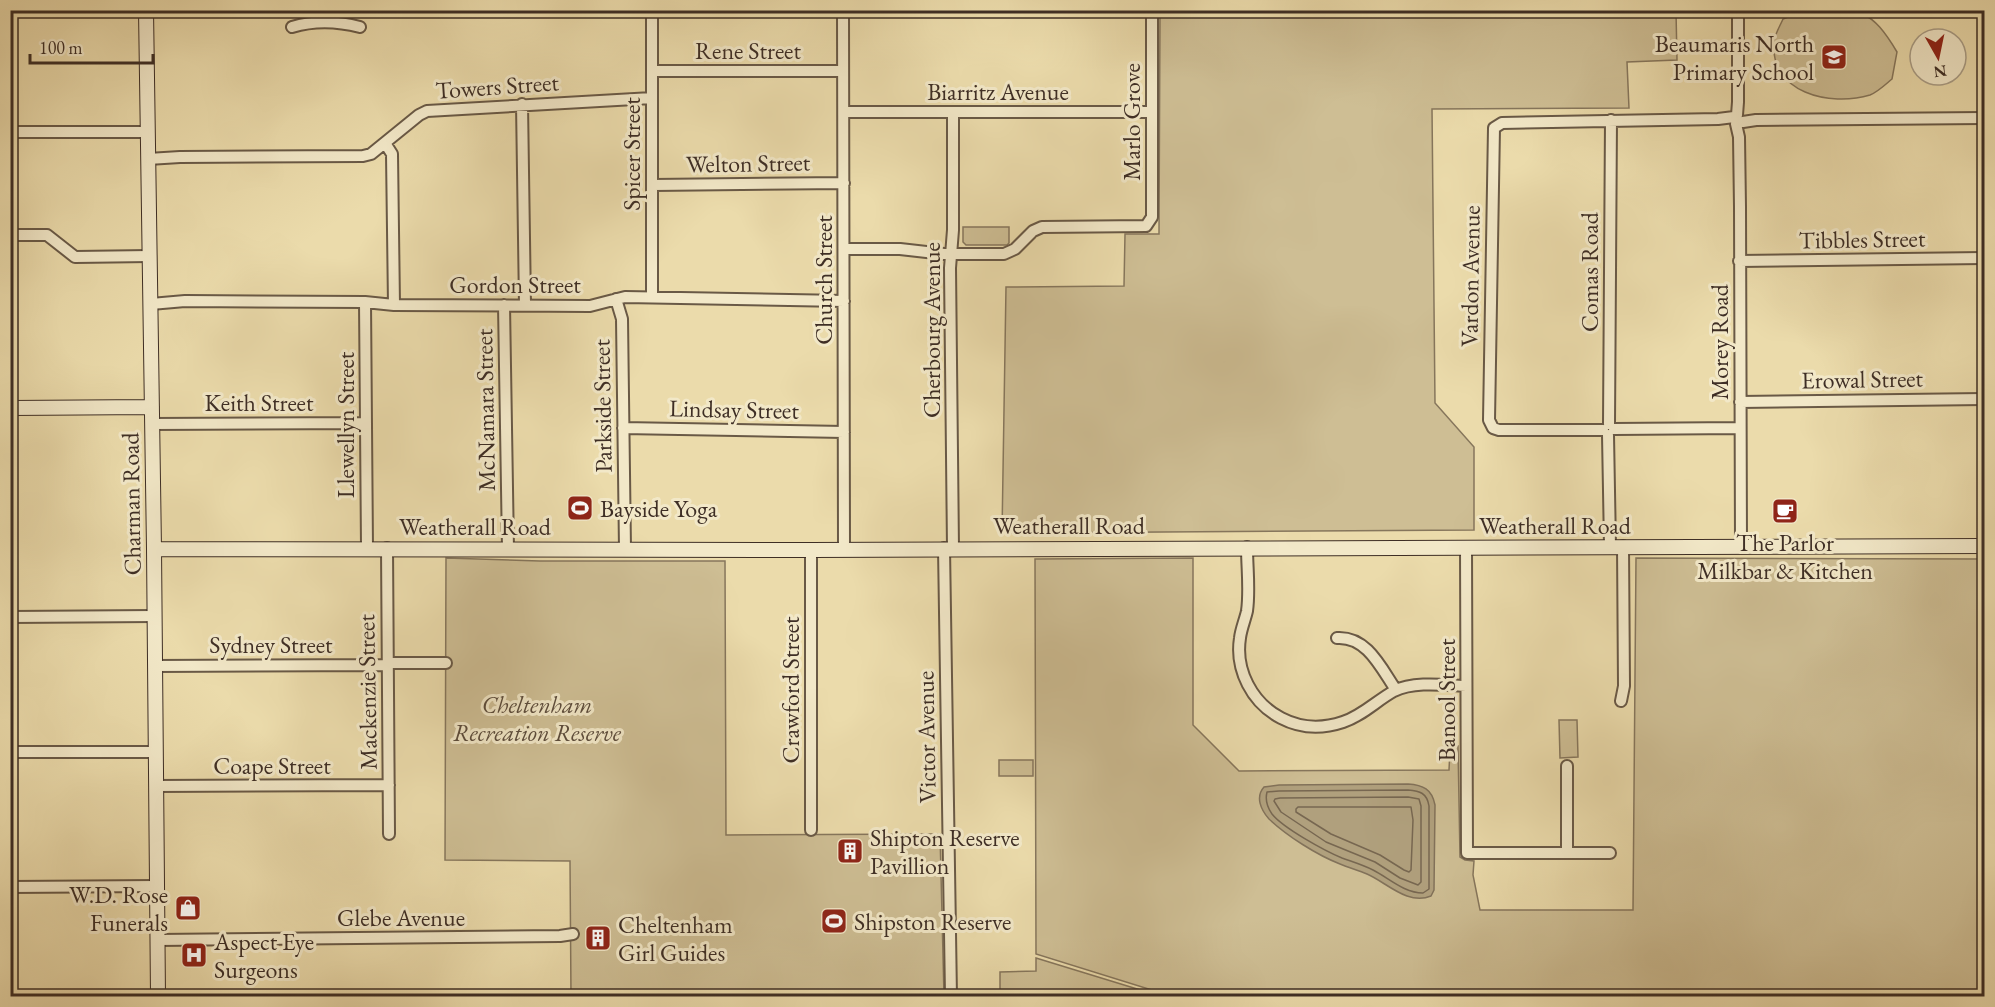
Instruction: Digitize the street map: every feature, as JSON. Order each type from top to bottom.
[{"type":"street","name":"Charman Road","points":[[146,10],[158,996]]},
{"type":"street","name":"Spicer Street","points":[[652,10],[652,297]]},
{"type":"street","name":"Church Street","points":[[843,10],[844,549]]},
{"type":"street","name":"Marlo Grove","points":[[951,254],[1010,253],[1034,231],[1042,227],[1146,226],[1152,217],[1152,10]]},
{"type":"street","name":"Morey Road","points":[[1738,10],[1741,546]]},
{"type":"street","points":[[292,27],[327,16],[360,27]]},
{"type":"street","name":"Rene Street","points":[[652,71],[843,70]]},
{"type":"street","name":"Towers Street","points":[[148,156],[356,157],[368,155],[427,111],[652,98]]},
{"type":"street","points":[[522,104],[525,306]]},
{"type":"street","name":"Biarritz Avenue","points":[[844,112],[1152,112]]},
{"type":"street","name":"Cherbourg Avenue","points":[[948,548],[953,112]]},
{"type":"street","points":[[1611,120],[1984,118]]},
{"type":"street","name":"Vardon Avenue","points":[[1609,429],[1499,430],[1493,428],[1489,417],[1493,133],[1496,125],[1611,120]]},
{"type":"street","name":"Comas Road","points":[[1611,120],[1609,429],[1624,686],[1621,701]]},
{"type":"street","points":[[10,132],[148,132]]},
{"type":"street","points":[[385,143],[391,151],[392,166],[393,305]]},
{"type":"street","points":[[375,150],[389,160],[392,166]]},
{"type":"street","name":"Welton Street","points":[[653,185],[844,183]]},
{"type":"street","points":[[10,235],[46,235],[75,257],[150,256]]},
{"type":"street","points":[[844,249],[900,249],[951,254]]},
{"type":"street","name":"Tibbles Street","points":[[1739,261],[1984,258]]},
{"type":"street","name":"Gordon Street","points":[[151,302],[365,302],[393,305],[590,306],[601,305],[616,299],[652,297],[843,301]]},
{"type":"street","name":"Parkside Street","points":[[616,299],[622,319],[625,549]]},
{"type":"street","name":"Llewellyn Street","points":[[365,302],[367,549]]},
{"type":"street","name":"McNamara Street","points":[[504,305],[508,549]]},
{"type":"street","name":"Erowal Street","points":[[1740,402],[1984,399]]},
{"type":"street","points":[[10,408],[152,406]]},
{"type":"street","name":"Keith Street","points":[[152,424],[366,423]]},
{"type":"street","name":"Lindsay Street","points":[[624,428],[844,432]]},
{"type":"street","points":[[1609,429],[1740,428]]},
{"type":"street","name":"Weatherall Road","points":[[154,549],[811,550],[1984,546]]},
{"type":"street","points":[[1247,547],[1247,611],[1241,631],[1239,653],[1246,681],[1254,695],[1276,715],[1293,723],[1325,726],[1358,716],[1396,690],[1416,686],[1466,686]]},
{"type":"street","name":"Banool Street","points":[[1467,547],[1467,853],[1567,853]]},
{"type":"street","name":"Mackenzie Street","points":[[387,548],[389,834]]},
{"type":"street","name":"Victor Avenue","points":[[948,548],[951,996]]},
{"type":"street","name":"Crawford Street","points":[[811,550],[811,830]]},
{"type":"street","points":[[10,617],[155,616]]},
{"type":"street","points":[[1337,638],[1353,639],[1362,644],[1396,690]]},
{"type":"street","name":"Sydney Street","points":[[155,666],[446,663]]},
{"type":"street","points":[[10,752],[156,752]]},
{"type":"street","points":[[1567,766],[1567,853],[1610,853]]},
{"type":"street","name":"Coape Street","points":[[156,786],[389,785]]},
{"type":"street","points":[[10,887],[157,886]]},
{"type":"street","name":"Glebe Avenue","points":[[158,940],[560,936],[573,934]]},
{"type":"green space","points":[[1160,11],[1676,11],[1677,60],[1627,62],[1629,108],[1432,109],[1435,403],[1474,447],[1474,530],[1002,533],[1006,287],[1124,286],[1125,234],[1159,234]]},
{"type":"green space","points":[[1804,11],[1849,11],[1869,17],[1887,36],[1897,52],[1892,79],[1873,94],[1837,99],[1805,92],[1792,84],[1781,73],[1775,59],[1774,41],[1783,19]]},
{"type":"green space","points":[[963,227],[1009,227],[1009,243],[1007,245],[966,245],[963,242]]},
{"type":"green space","name":"Cheltenham Recreation Reserve","points":[[446,558],[540,561],[725,561],[726,835],[940,834],[944,996],[571,996],[570,861],[445,860]]},
{"type":"green space","points":[[1193,558],[1193,725],[1239,771],[1449,770],[1450,750],[1458,746],[1460,857],[1474,861],[1473,875],[1480,910],[1633,910],[1636,558],[1984,559],[1984,996],[1171,996],[1036,954],[1035,559]]},
{"type":"green space","points":[[1559,720],[1577,720],[1578,757],[1560,758]]},
{"type":"green space","points":[[999,760],[1033,760],[1033,776],[999,776]]},
{"type":"green space","points":[[1036,958],[1160,996],[945,996],[957,992],[1000,992],[1000,972],[1036,971]]},
{"type":"water","points":[[1408,784],[1426,789],[1432,795],[1435,805],[1434,890],[1431,896],[1422,898],[1406,896],[1367,874],[1322,856],[1284,832],[1269,819],[1262,808],[1260,799],[1264,787],[1279,785]]},
{"type":"place","name":"Beaumaris North Primary School","points":[[1834,57]]},
{"type":"place","name":"Bayside Yoga","points":[[580,508]]},
{"type":"place","name":"The Parlor Milkbar & Kitchen","points":[[1785,511]]},
{"type":"place","name":"Shipton Reserve Pavillion","points":[[850,851]]},
{"type":"place","name":"W.D. Rose Funerals","points":[[188,908]]},
{"type":"place","name":"Shipston Reserve","points":[[834,921]]},
{"type":"place","name":"Cheltenham Girl Guides","points":[[598,938]]},
{"type":"place","name":"Aspect Eye Surgeons","points":[[194,955]]}]
